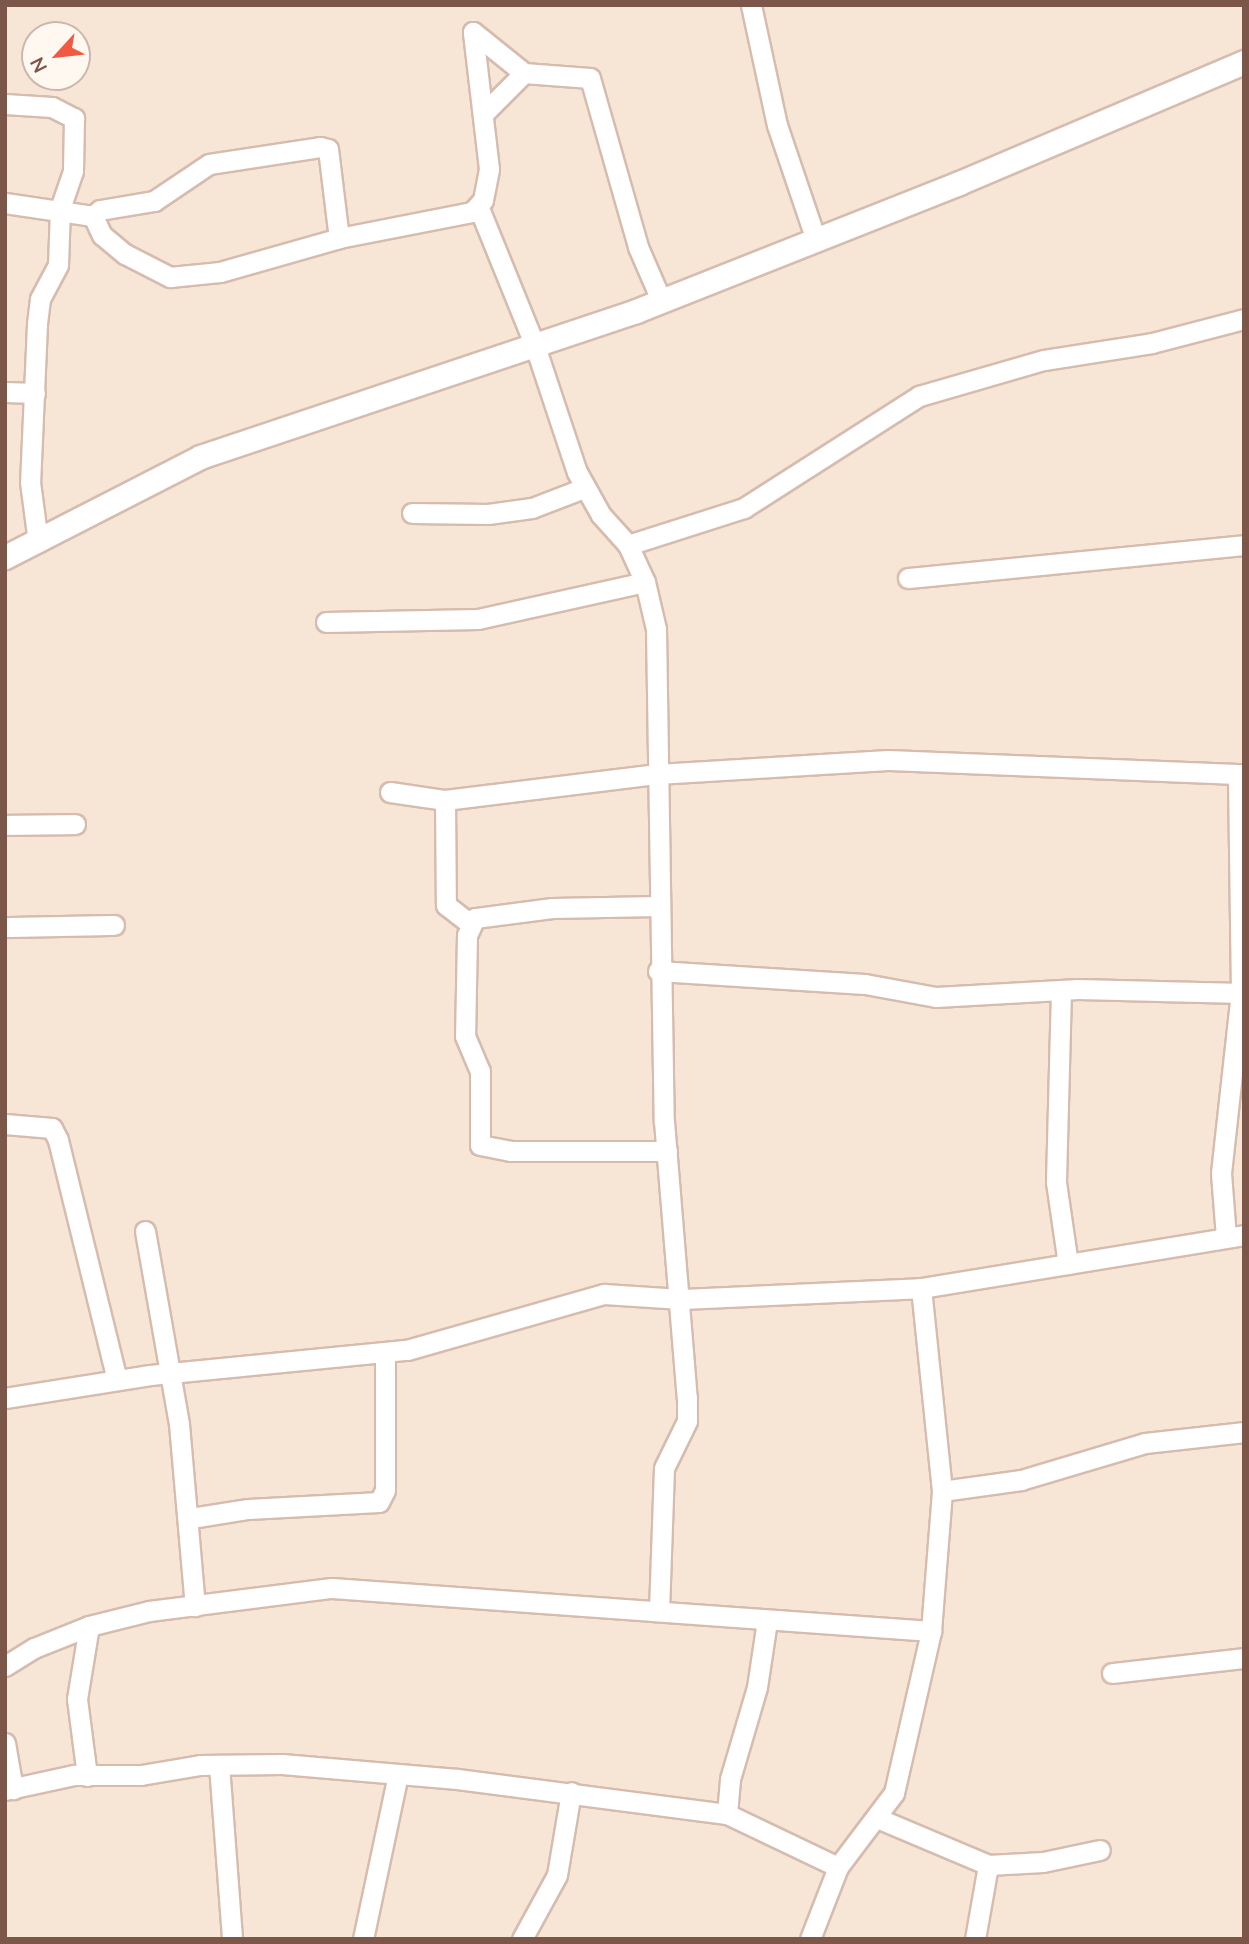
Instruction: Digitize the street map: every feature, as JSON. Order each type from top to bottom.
[{"type":"street","points":[[751,5],[777,125],[815,237]]},
{"type":"street","points":[[659,1612],[664,1468],[687,1422],[681,1298],[667,1151],[658,971],[657,774],[660,662],[645,582],[628,545],[584,488],[552,410],[535,346],[479,208],[489,169],[485,112],[472,32],[524,73],[590,78],[638,247],[662,300]]},
{"type":"street","points":[[5,557],[200,457],[535,346],[662,300],[815,237],[959,183],[1244,62]]},
{"type":"street","points":[[485,112],[524,73]]},
{"type":"street","points":[[5,104],[52,107],[74,118],[73,171],[60,208],[58,265],[40,299],[30,482],[38,541]]},
{"type":"street","points":[[93,216],[100,210],[154,201],[209,164],[320,147],[328,149],[339,238]]},
{"type":"street","points":[[5,203],[60,208],[93,216]]},
{"type":"street","points":[[93,216],[102,235],[125,254],[170,277],[244,267],[339,238],[479,208]]},
{"type":"street","points":[[628,545],[744,509],[919,396],[1044,360],[1152,343],[1244,319]]},
{"type":"street","points":[[5,392],[35,393]]},
{"type":"street","points":[[412,513],[521,510],[584,488]]},
{"type":"street","points":[[908,578],[1244,545]]},
{"type":"street","points":[[326,622],[478,619],[645,582]]},
{"type":"street","points":[[5,1398],[117,1380],[385,1352],[464,1338],[604,1294],[681,1298],[921,1289],[1235,1236],[1222,1173],[1242,993],[1241,774],[888,760],[657,774],[445,800],[390,792]]},
{"type":"street","points":[[445,800],[446,905],[469,923]]},
{"type":"street","points":[[5,825],[75,824]]},
{"type":"street","points":[[469,923],[489,913],[659,906]]},
{"type":"street","points":[[469,923],[465,1036],[480,1071],[480,1145],[510,1151],[667,1151]]},
{"type":"street","points":[[5,927],[114,925]]},
{"type":"street","points":[[658,971],[865,984],[936,997],[1061,990],[1242,993]]},
{"type":"street","points":[[1061,990],[1056,1182],[1068,1264]]},
{"type":"street","points":[[5,1124],[52,1128],[58,1140],[117,1380]]},
{"type":"street","points":[[145,1231],[191,1518],[195,1606]]},
{"type":"street","points":[[810,1939],[838,1867],[894,1793],[930,1632],[942,1491],[921,1289]]},
{"type":"street","points":[[191,1518],[248,1509],[379,1502],[385,1490],[385,1352]]},
{"type":"street","points":[[942,1491],[1021,1480],[1145,1443],[1244,1432]]},
{"type":"street","points":[[5,1666],[34,1648],[89,1626],[195,1606],[332,1588],[930,1632]]},
{"type":"street","points":[[727,1814],[730,1779],[757,1687],[766,1621]]},
{"type":"street","points":[[87,1776],[77,1699],[89,1626]]},
{"type":"street","points":[[1112,1673],[1244,1658]]},
{"type":"street","points":[[5,1743],[9,1790],[87,1776],[219,1765],[398,1774],[571,1792],[727,1814],[838,1867]]},
{"type":"street","points":[[219,1765],[232,1939]]},
{"type":"street","points":[[363,1939],[398,1774]]},
{"type":"street","points":[[522,1939],[557,1875],[571,1792]]},
{"type":"street","points":[[877,1818],[988,1864],[1043,1862],[1100,1850]]},
{"type":"street","points":[[975,1939],[988,1864]]},
{"type":"shaded area","points":[[5,5],[1244,5],[1244,1939],[5,1939]]}]
